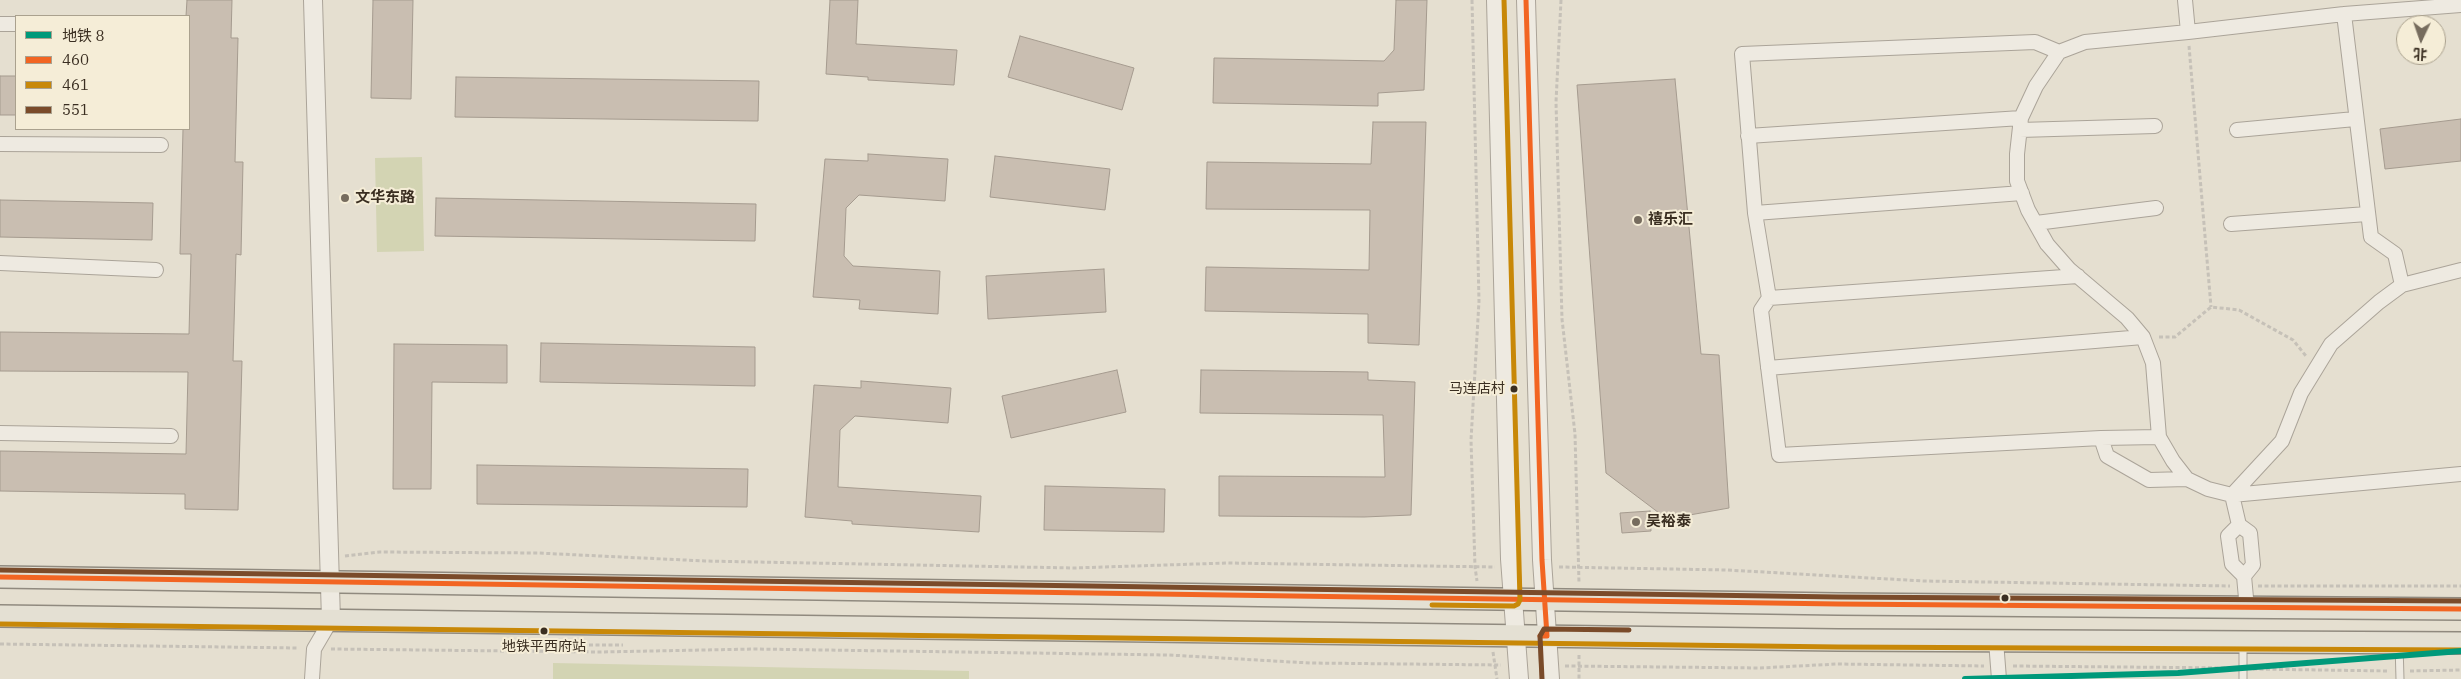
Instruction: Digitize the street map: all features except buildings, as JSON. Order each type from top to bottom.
[{"type":"main road","points":[[0,577],[1545,600],[2461,609]]},
{"type":"main road","points":[[0,616],[1516,636],[2461,643]]},
{"type":"street","points":[[312,679],[314,649],[331,620],[313,0]]},
{"type":"street","points":[[1496,0],[1513,599],[1519,679]]},
{"type":"street","points":[[1526,0],[1545,600],[1550,679]]},
{"type":"street","points":[[2185,0],[2188,32]]},
{"type":"street","points":[[2461,5],[2344,14],[2085,42],[2059,52],[2036,86],[2021,124],[2017,181],[2047,244],[2078,276],[2127,318],[2143,338],[2153,364],[2159,437],[2173,461],[2187,479],[2208,489],[2232,495],[2461,474]]},
{"type":"street","points":[[2344,14],[2355,119],[2371,237],[2396,254],[2402,285]]},
{"type":"street","points":[[0,24],[15,24]]},
{"type":"street","points":[[2059,52],[2035,42],[1742,54],[1755,213],[1769,298],[1761,310],[1779,455],[2101,438],[2159,437]]},
{"type":"street","points":[[2237,130],[2355,119]]},
{"type":"street","points":[[1748,136],[2021,124],[2155,126]]},
{"type":"street","points":[[0,144],[161,145]]},
{"type":"street","points":[[1755,213],[2022,193]]},
{"type":"street","points":[[2036,223],[2156,208]]},
{"type":"street","points":[[2231,224],[2367,214]]},
{"type":"street","points":[[0,263],[156,270]]},
{"type":"street","points":[[2232,495],[2282,442],[2301,393],[2331,344],[2379,302],[2402,285],[2461,270]]},
{"type":"street","points":[[1769,298],[2078,276]]},
{"type":"street","points":[[1768,368],[2143,338]]},
{"type":"street","points":[[0,433],[171,436]]},
{"type":"street","points":[[2101,438],[2106,456],[2149,480],[2187,479]]},
{"type":"street","points":[[2232,495],[2239,525],[2250,532],[2253,565],[2245,581],[2247,608]]},
{"type":"street","points":[[2239,525],[2228,536],[2232,564],[2245,581]]},
{"type":"street","points":[[1996,641],[1998,672]]},
{"type":"lane","points":[[2243,642],[2243,679]]},
{"type":"lane","points":[[2399,644],[2400,675]]},
{"type":"path","points":[[1472,0],[1480,301],[1471,440],[1474,544]]},
{"type":"path","points":[[1561,0],[1556,102],[1562,319],[1575,434],[1578,546]]},
{"type":"path","points":[[2188,32],[2211,307]]},
{"type":"path","points":[[2143,338],[2175,336],[2211,307],[2239,310],[2293,340],[2316,368]]},
{"type":"path","points":[[380,552],[538,553],[704,561],[1074,568],[1226,563],[1470,566]]},
{"type":"path","points":[[1585,568],[1727,570],[1924,581],[2245,581],[2461,586]]},
{"type":"path","points":[[0,644],[268,648]]},
{"type":"path","points":[[379,649],[600,652],[764,649],[1169,655],[1285,662],[1474,664]]},
{"type":"path","points":[[1584,666],[1760,668],[1837,664],[1998,672],[2243,669],[2400,675],[2461,670]]},
{"type":"green space","points":[[422,157],[424,251],[377,252],[375,158]]},
{"type":"green space","points":[[553,663],[969,671],[969,679],[553,679]]},
{"type":"metro line","name":"8","points":[[1965,679],[2178,673],[2461,651]]},
{"type":"transit line","name":"461","points":[[1432,605],[1514,606],[1520,600],[1504,0]]},
{"type":"transit line","name":"460","points":[[1526,0],[1542,560],[1547,636],[1540,636]]},
{"type":"transit line","name":"551","points":[[0,570],[1838,597],[2461,601]]},
{"type":"transit line","name":"460","points":[[0,577],[1838,604],[2461,609]]},
{"type":"transit line","name":"461","points":[[0,624],[1838,647],[2461,650]]},
{"type":"transit line","name":"551","points":[[1542,679],[1540,636],[1544,629],[1629,630]]},
{"type":"place","name":"文华东路","points":[[345,198]]},
{"type":"place","name":"禧乐汇","points":[[1638,220]]},
{"type":"place","name":"马连店村","points":[[1514,389]]},
{"type":"place","name":"吴裕泰","points":[[1636,522]]},
{"type":"place","name":"地铁平西府站","points":[[544,631]]}]
